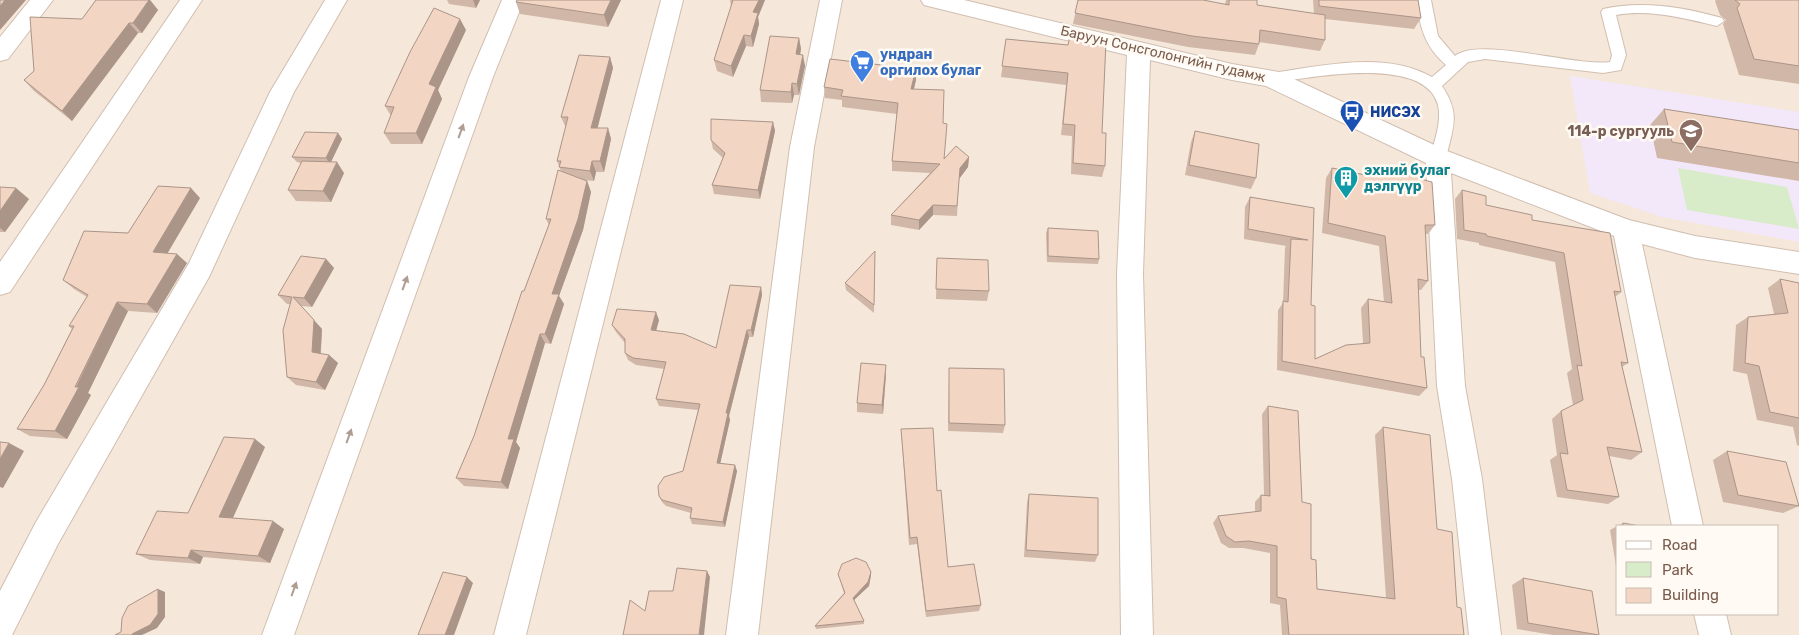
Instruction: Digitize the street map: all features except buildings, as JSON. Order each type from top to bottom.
[{"type":"street","points":[[0,54],[42,0]]},
{"type":"street","points":[[0,284],[192,0]]},
{"type":"street","points":[[0,625],[47,533],[200,269],[282,92],[336,0]]},
{"type":"street","points":[[278,635],[481,77],[513,0]]},
{"type":"street","points":[[510,635],[672,0]]},
{"type":"street","points":[[742,635],[802,147],[831,0]]},
{"type":"street","name":"Баруун Сонсголонгийн гудамж","points":[[932,0],[1232,72],[1271,78],[1438,158],[1626,230],[1695,246],[1799,263]]},
{"type":"street","points":[[1137,635],[1130,274],[1139,50]]},
{"type":"street","points":[[1438,158],[1451,386],[1467,479],[1485,635]]},
{"type":"street","points":[[1626,230],[1688,525]]},
{"type":"street","points":[[1710,615],[1715,635]]},
{"type":"lane","points":[[1424,0],[1425,21],[1437,50],[1455,64]]},
{"type":"lane","points":[[1433,85],[1464,57],[1485,54],[1603,68],[1616,66],[1619,56],[1606,6],[1694,15],[1717,22]]},
{"type":"lane","points":[[1271,78],[1366,67],[1411,73],[1433,85],[1445,102],[1445,128],[1438,158]]},
{"type":"shaded area","points":[[0,0],[1799,0],[1799,635],[0,635]]},
{"type":"shaded area","name":"114-р сургууль","points":[[1570,76],[1799,112],[1799,242],[1662,217],[1590,193]]},
{"type":"green space","points":[[1678,168],[1787,187],[1799,229],[1687,210]]},
{"type":"place","name":"ундран оргилох булаг","points":[[862,83]]},
{"type":"place","name":"НИСЭХ","points":[[1352,133]]},
{"type":"place","name":"114-р сургууль","points":[[1691,152]]},
{"type":"place","name":"эхний булаг дэлгүүр","points":[[1346,199]]}]
